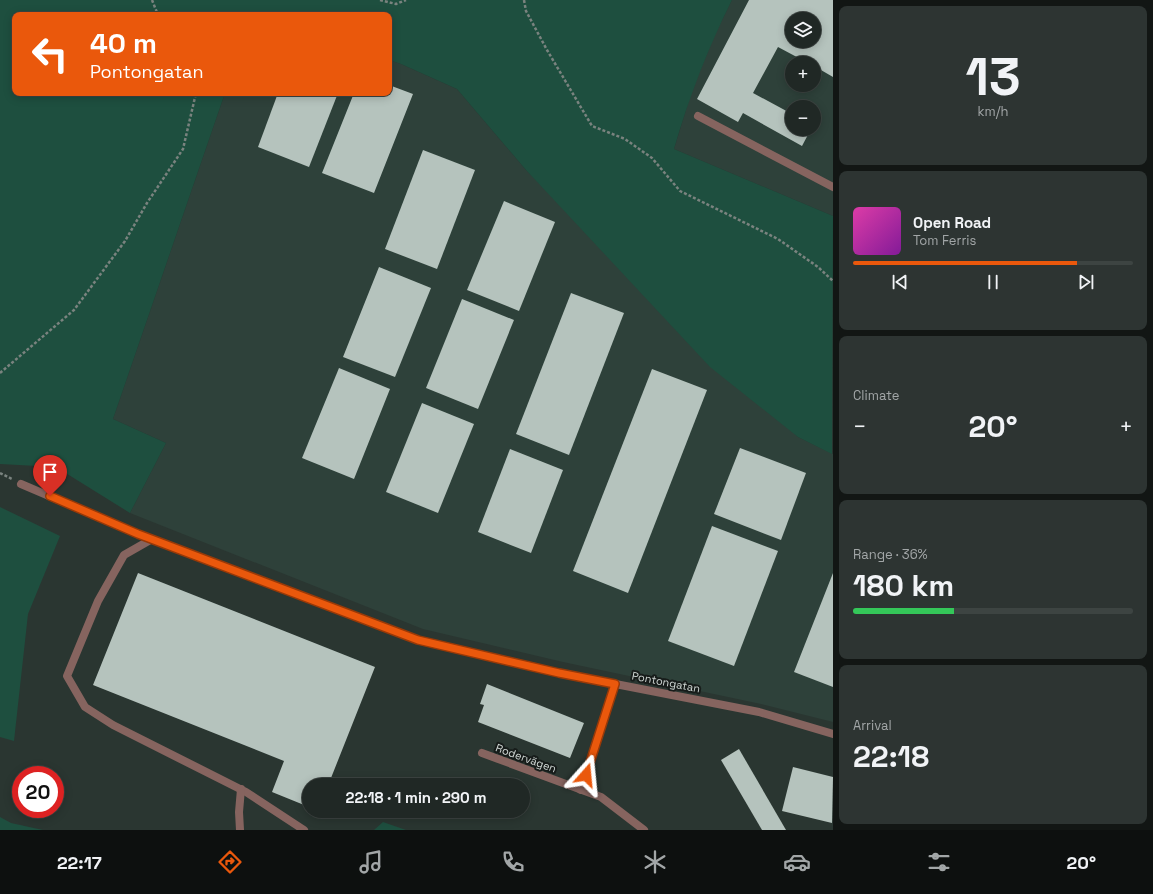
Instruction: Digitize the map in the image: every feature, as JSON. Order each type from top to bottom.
[{"type":"street","points":[[698,116],[833,187]]},
{"type":"street","name":"Pontongatan","points":[[21,484],[152,539],[418,640],[559,673],[759,712],[833,734]]},
{"type":"street","points":[[152,539],[124,555],[98,601],[67,676],[85,707],[113,725],[241,789],[304,830]]},
{"type":"street","points":[[581,790],[615,684]]},
{"type":"street","name":"Rodervägen","points":[[482,753],[601,797],[644,830]]},
{"type":"street","points":[[240,830],[239,812],[241,789]]},
{"type":"path","points":[[152,0],[157,12]]},
{"type":"path","points":[[380,0],[396,4],[406,0]]},
{"type":"path","points":[[524,0],[526,11],[547,50],[592,126],[625,139],[652,158],[680,191],[778,239],[818,267],[833,281]]},
{"type":"path","points":[[0,373],[74,310],[125,241],[147,203],[183,149],[195,96]]},
{"type":"shaded area","points":[[732,0],[833,0],[833,216],[674,149],[692,90],[714,36]]},
{"type":"shaded area","points":[[392,61],[401,64],[457,89],[526,170],[798,437],[833,454],[833,722],[761,704],[563,662],[423,629],[130,513],[166,443],[113,419],[224,96],[392,96]]},
{"type":"green space","points":[[0,0],[732,0],[700,73],[674,149],[833,216],[832,454],[798,437],[710,367],[526,170],[457,89],[392,61],[392,12],[12,12],[12,96],[224,96],[113,419],[166,443],[130,513],[56,467],[0,464]]},
{"type":"green space","points":[[0,507],[60,536],[28,614],[14,741],[0,737]]},
{"type":"green space","points":[[0,817],[11,823],[43,830],[0,830]]},
{"type":"green space","points":[[383,822],[406,830],[374,830]]},
{"type":"building","points":[[749,0],[833,0],[833,77],[821,70],[821,56],[795,56],[778,47],[753,93],[785,110],[785,136],[807,136],[802,146],[743,113],[738,122],[697,99]]},
{"type":"building","points":[[392,86],[413,94],[374,193],[322,173],[353,96],[392,96]]},
{"type":"building","points":[[277,96],[337,96],[309,167],[258,147]]},
{"type":"building","points":[[423,150],[475,170],[437,269],[385,249]]},
{"type":"building","points":[[504,201],[555,222],[519,311],[467,290]]},
{"type":"building","points":[[379,267],[431,288],[395,377],[343,357]]},
{"type":"building","points":[[571,293],[624,313],[569,455],[516,434]]},
{"type":"building","points":[[462,299],[514,320],[478,409],[426,388]]},
{"type":"building","points":[[339,368],[390,389],[354,479],[302,458]]},
{"type":"building","points":[[652,369],[707,390],[628,593],[573,571]]},
{"type":"building","points":[[422,403],[474,424],[438,513],[386,492]]},
{"type":"building","points":[[740,448],[806,473],[781,540],[714,514]]},
{"type":"building","points":[[510,449],[563,470],[531,553],[478,532]]},
{"type":"building","points":[[712,526],[778,551],[734,666],[668,641]]},
{"type":"building","points":[[138,573],[375,667],[331,778],[302,778],[302,804],[272,792],[284,761],[93,685]]},
{"type":"building","points":[[833,573],[833,687],[794,672]]},
{"type":"building","points":[[487,684],[584,723],[570,758],[478,722],[484,705],[480,704]]},
{"type":"building","points":[[739,749],[786,830],[762,830],[721,760]]},
{"type":"building","points":[[793,767],[833,777],[832,823],[782,811]]},
{"type":"route","points":[[50,496],[138,534],[418,640],[559,673],[615,684],[586,775]]}]
